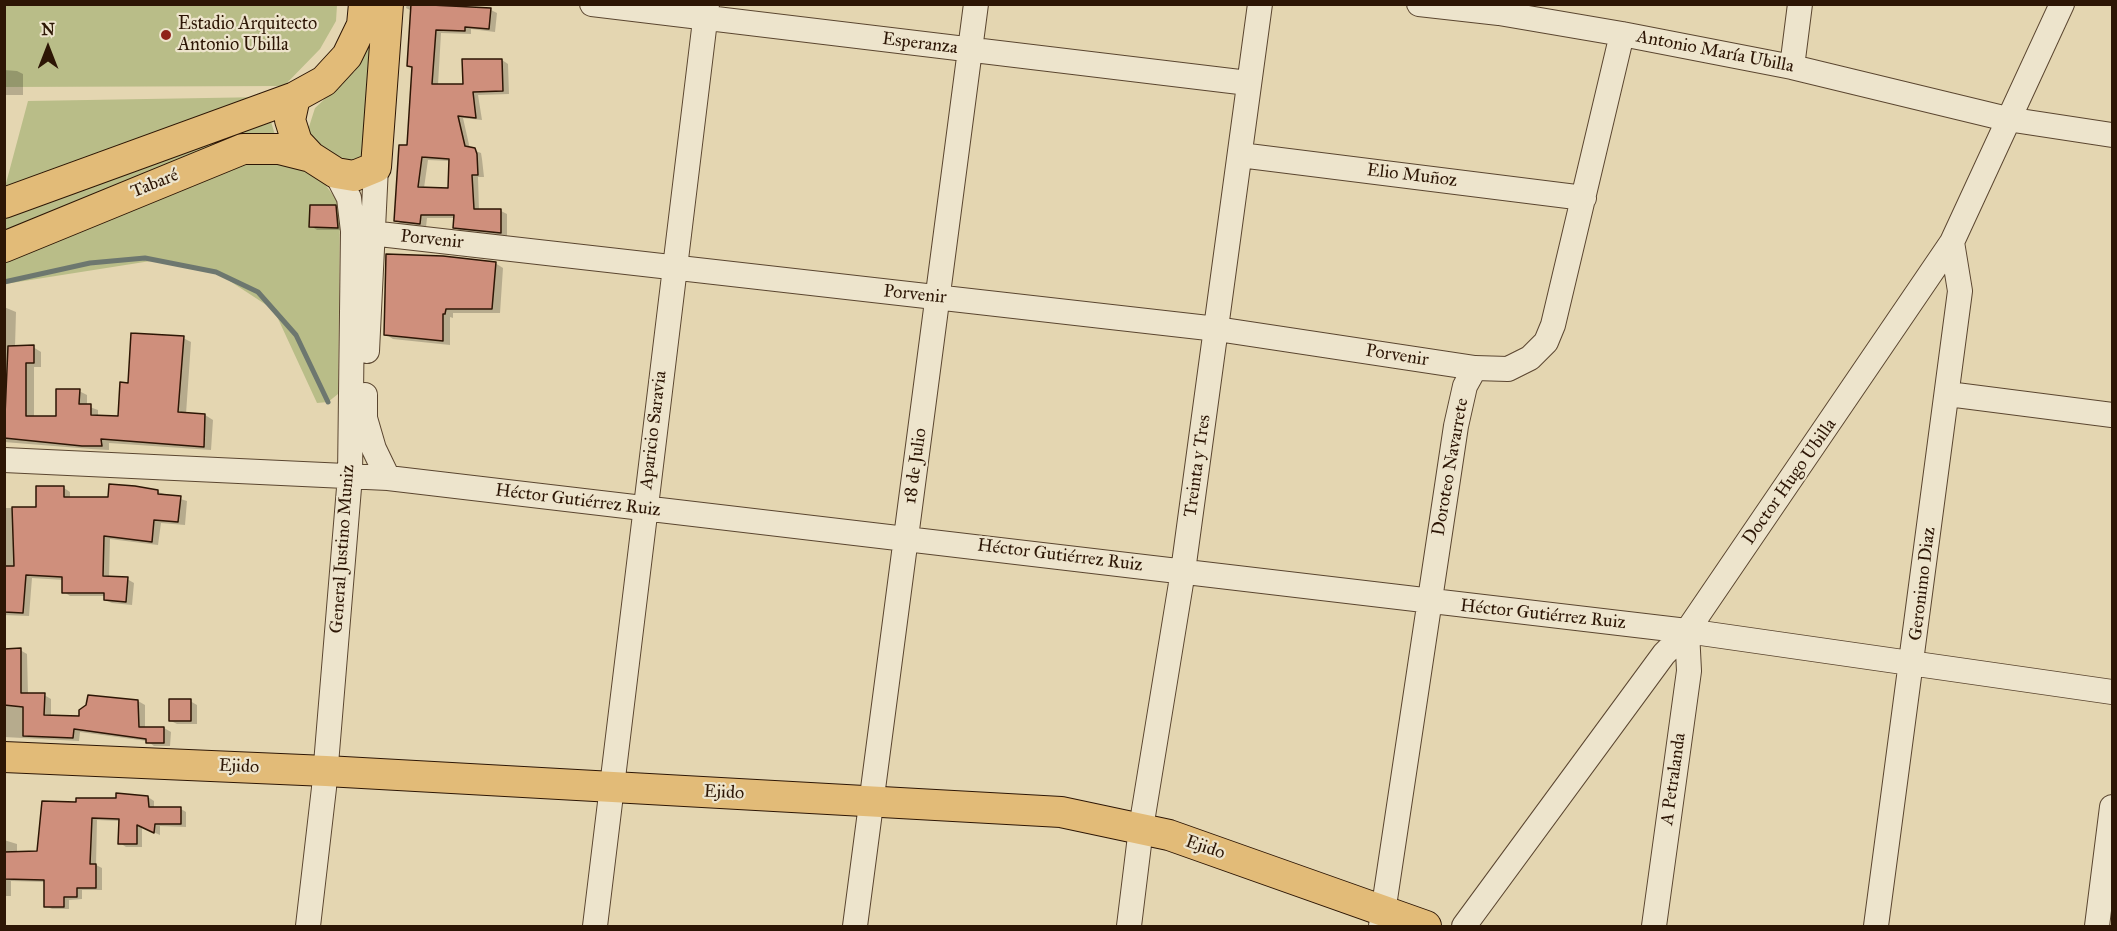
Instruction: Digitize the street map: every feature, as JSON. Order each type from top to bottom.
[{"type":"main road","name":"Tabaré","points":[[4,203],[295,97],[324,81],[347,56],[362,24],[364,4]]},
{"type":"main road","points":[[376,166],[388,4]]},
{"type":"main road","points":[[295,97],[290,120],[297,142],[323,165]]},
{"type":"main road","name":"Tabaré","points":[[4,247],[243,149],[279,149],[354,176],[376,166]]},
{"type":"main road","name":"Ejido","points":[[4,757],[325,780],[869,808],[1058,826],[1140,836],[1381,921],[1425,927]]},
{"type":"main road","name":"Ejido","points":[[4,776],[325,780]]},
{"type":"street","name":"Esperanza","points":[[592,4],[706,11],[970,50],[1248,83]]},
{"type":"street","name":"18 de Julio","points":[[855,927],[976,4]]},
{"type":"street","name":"Treinta y Tres","points":[[1129,927],[1140,836],[1183,571],[1260,4]]},
{"type":"street","name":"Antonio María Ubilla","points":[[1419,4],[1499,9],[1792,67],[2007,119],[2112,135]]},
{"type":"street","points":[[1792,67],[1800,4]]},
{"type":"street","name":"Doctor Hugo Ubilla","points":[[1464,927],[1664,654],[1687,631],[1952,242],[2062,4]]},
{"type":"street","name":"Aparicio Saravia","points":[[595,927],[706,11]]},
{"type":"street","points":[[1475,368],[1508,369],[1530,358],[1546,342],[1553,325],[1622,34]]},
{"type":"street","name":"Elio Muñoz","points":[[1240,155],[1584,198]]},
{"type":"street","name":"General Justino Muniz","points":[[323,165],[349,198],[364,232],[365,418],[374,449],[388,478]]},
{"type":"street","name":"General Justino Muniz","points":[[308,927],[325,780],[350,476],[364,232],[376,166]]},
{"type":"street","name":"Porvenir","points":[[364,232],[1217,329],[1475,368]]},
{"type":"street","name":"Geronimo Diaz","points":[[1876,927],[1960,291],[1952,242]]},
{"type":"street","name":"Doroteo Navarrete","points":[[1381,921],[1456,426],[1465,386],[1475,368]]},
{"type":"street","points":[[1948,394],[2112,415]]},
{"type":"street","name":"Héctor Gutiérrez Ruiz","points":[[4,460],[388,478],[1687,631],[1912,666],[2112,692]]},
{"type":"street","name":"A Petralanda","points":[[1654,927],[1689,671],[1687,631]]},
{"type":"street","points":[[2097,927],[2112,807]]},
{"type":"green space","name":"Estadio Arquitecto Antonio Ubilla","points":[[4,5],[337,5],[336,21],[320,49],[284,86],[5,87]]},
{"type":"green space","points":[[379,12],[366,158],[342,162],[322,149],[308,130],[315,108],[355,71]]},
{"type":"green space","points":[[266,97],[5,187],[28,101]]},
{"type":"green space","points":[[269,115],[275,135],[5,233],[5,213]]},
{"type":"green space","points":[[269,159],[317,173],[340,205],[338,394],[328,402],[317,403],[274,310],[216,272],[157,260],[5,284],[5,256],[235,161]]},
{"type":"building","points":[[411,4],[491,8],[489,29],[465,27],[465,31],[436,30],[432,84],[463,84],[462,59],[502,59],[503,91],[473,92],[476,118],[458,116],[465,146],[475,148],[477,154],[478,175],[472,175],[474,209],[501,209],[501,233],[453,228],[454,215],[421,215],[420,224],[394,221],[399,145],[407,145],[412,67],[407,66]],"holes":[[[422,157],[449,159],[448,188],[418,187]]]},
{"type":"building","points":[[310,205],[336,205],[338,228],[309,227]]},
{"type":"building","points":[[386,254],[443,256],[496,262],[492,309],[446,309],[443,314],[443,341],[384,335]]},
{"type":"building","points":[[131,333],[184,336],[178,412],[205,414],[204,447],[101,439],[102,446],[82,446],[4,438],[8,346],[34,345],[34,363],[26,363],[26,416],[56,416],[56,389],[80,389],[79,404],[91,404],[91,415],[118,416],[120,382],[128,383]]},
{"type":"building","points":[[109,484],[135,486],[158,490],[158,494],[181,496],[178,522],[154,520],[152,542],[104,536],[103,576],[128,577],[126,602],[104,600],[104,593],[62,593],[62,577],[26,575],[23,613],[4,612],[5,566],[14,566],[12,507],[36,507],[36,486],[64,486],[64,497],[108,497]]},
{"type":"building","points":[[21,648],[21,693],[45,693],[44,715],[79,716],[79,710],[86,705],[88,695],[138,700],[139,727],[164,727],[164,743],[146,743],[146,739],[74,729],[73,738],[23,736],[23,707],[4,705],[4,649]]},
{"type":"building","points":[[169,699],[191,699],[191,721],[169,721]]},
{"type":"building","points":[[116,793],[148,796],[149,807],[181,807],[181,824],[155,824],[154,833],[137,825],[137,844],[118,844],[119,819],[92,818],[90,864],[96,864],[96,888],[77,888],[77,897],[64,897],[64,907],[44,907],[44,880],[4,879],[4,852],[37,851],[42,801],[76,802],[76,798],[116,798]]},
{"type":"waterway","points":[[4,282],[90,263],[145,258],[216,272],[258,292],[296,335],[328,402]]},
{"type":"place","name":"Estadio Arquitecto Antonio Ubilla","points":[[166,35]]}]
